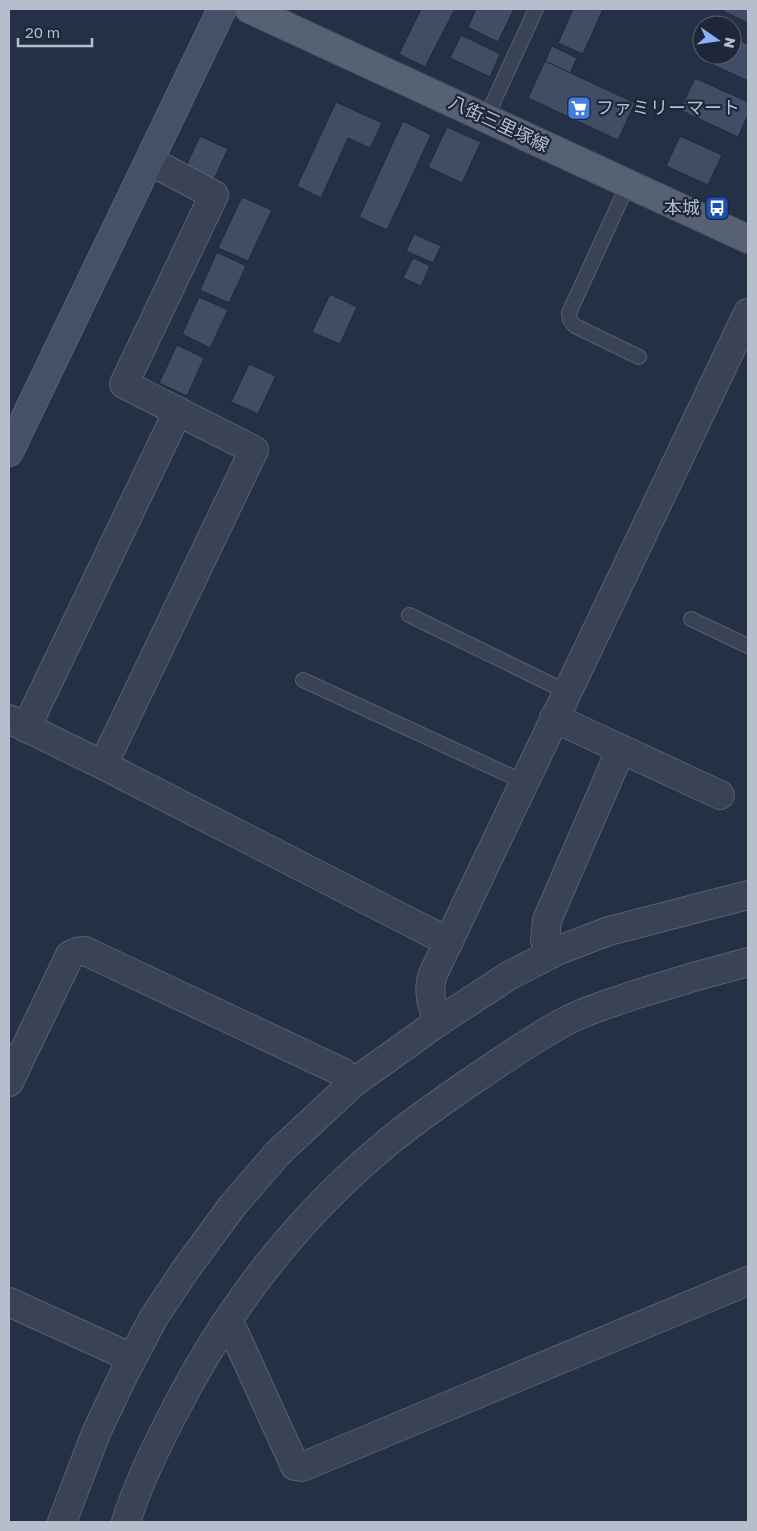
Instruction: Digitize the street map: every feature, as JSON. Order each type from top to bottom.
[{"type":"main road","name":"八街三里塚線","points":[[249,9],[748,239]]},
{"type":"street","points":[[9,452],[222,9]]},
{"type":"street","points":[[103,764],[254,450],[124,384],[214,195],[150,161]]},
{"type":"street","points":[[438,1022],[430,997],[430,985],[554,718],[748,313]]},
{"type":"street","points":[[178,412],[17,723],[103,764],[449,942]]},
{"type":"street","points":[[554,718],[720,795]]},
{"type":"street","points":[[551,954],[544,940],[547,920],[621,749]]},
{"type":"street","points":[[62,1522],[96,1433],[154,1317],[186,1269],[233,1205],[278,1153],[353,1083],[438,1022],[510,975],[551,954],[609,931],[748,894]]},
{"type":"street","points":[[9,1082],[70,955],[85,951],[342,1072],[353,1083]]},
{"type":"street","points":[[126,1522],[157,1445],[192,1376],[224,1325],[257,1278],[337,1188],[386,1143],[448,1096],[524,1046],[570,1019],[607,1004],[671,983],[747,966]]},
{"type":"street","points":[[224,1325],[234,1332],[295,1466],[302,1467],[748,1281]]},
{"type":"street","points":[[9,1302],[132,1358]]},
{"type":"lane","points":[[486,118],[536,9]]},
{"type":"lane","points":[[628,184],[570,313],[570,320],[574,326],[638,358]]},
{"type":"lane","points":[[408,614],[567,692]]},
{"type":"lane","points":[[691,619],[748,646]]},
{"type":"lane","points":[[303,680],[524,782]]},
{"type":"building","points":[[421,9],[455,9],[425,67],[399,54]]},
{"type":"building","points":[[476,9],[514,9],[498,42],[468,27]]},
{"type":"building","points":[[573,9],[603,9],[583,54],[558,43]]},
{"type":"building","points":[[724,9],[748,9],[748,23],[742,20],[742,15],[731,15],[723,11]]},
{"type":"building","points":[[461,35],[500,54],[490,77],[450,58]]},
{"type":"building","points":[[742,41],[748,44],[748,81],[714,65],[742,65]]},
{"type":"building","points":[[552,46],[577,58],[570,73],[545,61]]},
{"type":"building","points":[[545,61],[635,103],[618,140],[528,98]]},
{"type":"building","points":[[695,78],[748,102],[748,115],[738,137],[680,110]]},
{"type":"building","points":[[336,102],[382,123],[370,148],[348,138],[321,198],[297,186]]},
{"type":"building","points":[[403,121],[431,135],[387,230],[359,217]]},
{"type":"building","points":[[447,127],[481,142],[462,183],[428,167]]},
{"type":"building","points":[[200,136],[228,149],[214,179],[186,166]]},
{"type":"building","points":[[680,136],[722,155],[708,185],[666,166]]},
{"type":"building","points":[[242,197],[272,210],[248,261],[218,248]]},
{"type":"building","points":[[414,234],[441,246],[433,263],[406,251]]},
{"type":"building","points":[[217,252],[246,266],[229,303],[200,290]]},
{"type":"building","points":[[413,258],[430,266],[421,286],[403,278]]},
{"type":"building","points":[[330,294],[357,307],[340,344],[312,332]]},
{"type":"building","points":[[199,297],[228,310],[210,348],[182,334]]},
{"type":"building","points":[[177,345],[204,358],[187,396],[159,383]]},
{"type":"building","points":[[249,364],[276,376],[258,414],[231,402]]},
{"type":"place","name":"ファミリーマート","points":[[579,108]]},
{"type":"place","name":"本城","points":[[717,208]]}]
